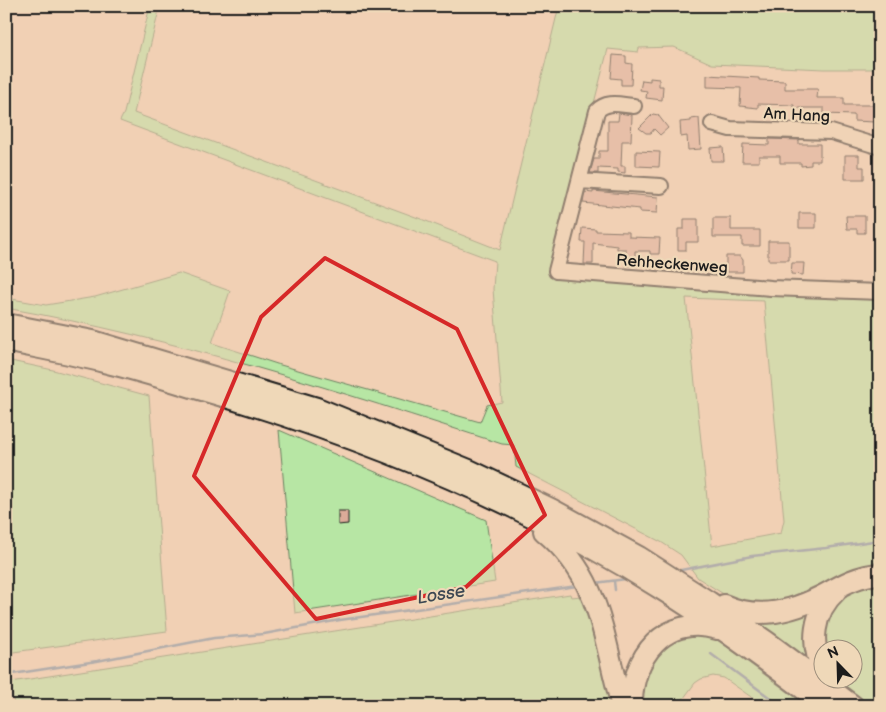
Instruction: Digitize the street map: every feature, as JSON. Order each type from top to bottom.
[{"type":"highway","points":[[6,324],[93,341],[317,408],[484,476],[551,509],[638,557],[679,588],[767,642],[852,705]]},
{"type":"highway","points":[[6,340],[106,362],[224,396],[318,426],[440,473],[517,509],[614,561],[734,610],[766,614],[796,606],[862,576],[880,574]]},
{"type":"highway","points":[[517,509],[557,543],[577,568],[596,604],[622,706]]},
{"type":"highway","points":[[814,640],[817,620],[821,610],[827,600],[846,583]]},
{"type":"highway","points":[[679,588],[726,632],[826,706]]},
{"type":"highway","points":[[632,706],[635,679],[640,665],[658,640],[673,631],[691,625],[701,625],[726,632]]},
{"type":"highway","points":[[838,690],[852,705]]},
{"type":"street","name":"Rehheckenweg","points":[[634,106],[608,104],[602,105],[597,111],[556,271],[771,288],[880,292]]},
{"type":"street","name":"Am Hang","points":[[712,124],[730,129],[831,132],[880,147]]},
{"type":"street","points":[[579,181],[660,186]]},
{"type":"highlighted area","points":[[325,258],[457,329],[545,515],[466,587],[316,619],[194,476],[261,317]]},
{"type":"green space","points":[[150,6],[160,6],[134,113],[500,250],[559,6],[880,6],[880,69],[824,69],[712,64],[674,47],[639,48],[638,52],[608,49],[549,277],[776,292],[880,296],[880,565],[834,578],[776,603],[752,602],[725,595],[698,578],[681,555],[661,542],[516,467],[514,445],[502,444],[256,367],[194,350],[132,334],[6,308],[6,298],[46,305],[95,297],[179,273],[230,291],[212,343],[277,364],[480,422],[487,405],[502,402],[493,289],[495,261],[120,121],[124,113]],"holes":[[[686,298],[764,301],[784,520],[781,533],[712,546]]]},
{"type":"green space","points":[[6,360],[53,370],[149,396],[167,631],[6,653]]},
{"type":"green space","points":[[279,430],[486,520],[495,582],[295,613]]},
{"type":"green space","points":[[880,579],[880,706],[868,706],[848,690],[864,690],[864,640],[824,640],[824,621],[840,596]]},
{"type":"green space","points":[[570,594],[571,597],[582,596],[594,627],[613,706],[14,706],[11,682]]},
{"type":"green space","points":[[813,601],[817,640],[814,640],[814,666],[743,614]]},
{"type":"green space","points":[[688,635],[710,637],[719,641],[807,706],[764,706],[724,678],[713,676],[701,679],[695,683],[678,706],[642,706],[644,680],[654,657],[666,645]]},
{"type":"building","points":[[613,55],[626,56],[626,63],[632,64],[631,85],[621,85],[621,79],[611,78]]},
{"type":"building","points":[[707,75],[785,81],[785,89],[818,89],[817,98],[844,98],[844,105],[875,105],[874,122],[854,121],[854,115],[824,114],[824,108],[794,108],[794,105],[758,104],[758,108],[740,106],[741,88],[707,87]]},
{"type":"building","points":[[650,78],[659,79],[659,86],[663,86],[662,100],[646,98],[647,91],[640,90],[642,80],[650,81]]},
{"type":"building","points":[[619,113],[632,115],[631,141],[622,141],[621,166],[625,166],[625,173],[618,172],[618,169],[598,168],[598,173],[590,173],[594,159],[599,159],[599,151],[608,151],[608,121],[618,121]]},
{"type":"building","points":[[653,114],[658,115],[668,128],[660,135],[654,129],[651,133],[646,133],[639,128]]},
{"type":"building","points":[[699,118],[701,149],[688,150],[687,136],[681,137],[680,122]]},
{"type":"building","points":[[769,139],[799,140],[799,144],[820,144],[820,161],[811,161],[811,165],[801,166],[801,163],[780,163],[780,156],[759,156],[759,162],[742,162],[743,144],[769,145]]},
{"type":"building","points":[[723,147],[724,161],[711,161],[710,148]]},
{"type":"building","points":[[636,151],[660,152],[659,167],[636,166]]},
{"type":"building","points":[[845,155],[859,155],[859,167],[864,167],[864,179],[845,179]]},
{"type":"building","points":[[593,191],[658,197],[657,213],[640,212],[640,209],[583,203],[585,192],[593,193]]},
{"type":"building","points":[[799,213],[816,213],[816,228],[799,228]]},
{"type":"building","points":[[846,216],[865,216],[865,233],[857,233],[857,229],[847,229]]},
{"type":"building","points":[[713,218],[731,218],[731,230],[760,230],[760,246],[742,246],[742,237],[713,237]]},
{"type":"building","points":[[684,219],[698,219],[698,242],[686,242],[686,250],[678,250],[678,229],[684,229]]},
{"type":"building","points":[[582,228],[596,229],[596,231],[629,232],[629,237],[660,238],[659,254],[650,254],[650,251],[635,251],[635,265],[626,266],[626,249],[617,249],[617,246],[593,243],[593,264],[584,264],[585,242],[581,242]]},
{"type":"building","points":[[768,241],[789,241],[789,260],[768,260]]},
{"type":"building","points":[[726,256],[740,256],[743,260],[743,272],[726,272]]},
{"type":"building","points":[[792,263],[804,263],[803,275],[791,274]]},
{"type":"building","points":[[338,511],[348,511],[348,524],[338,525]]},
{"type":"waterway","name":"Losse","points":[[676,571],[752,556],[880,540]]},
{"type":"waterway","name":"Losse","points":[[595,583],[626,579]]},
{"type":"waterway","points":[[614,581],[615,590]]},
{"type":"waterway","name":"Losse","points":[[6,675],[97,661],[214,638],[264,634],[340,620],[577,586]]},
{"type":"waterway","points":[[711,654],[781,706]]}]
